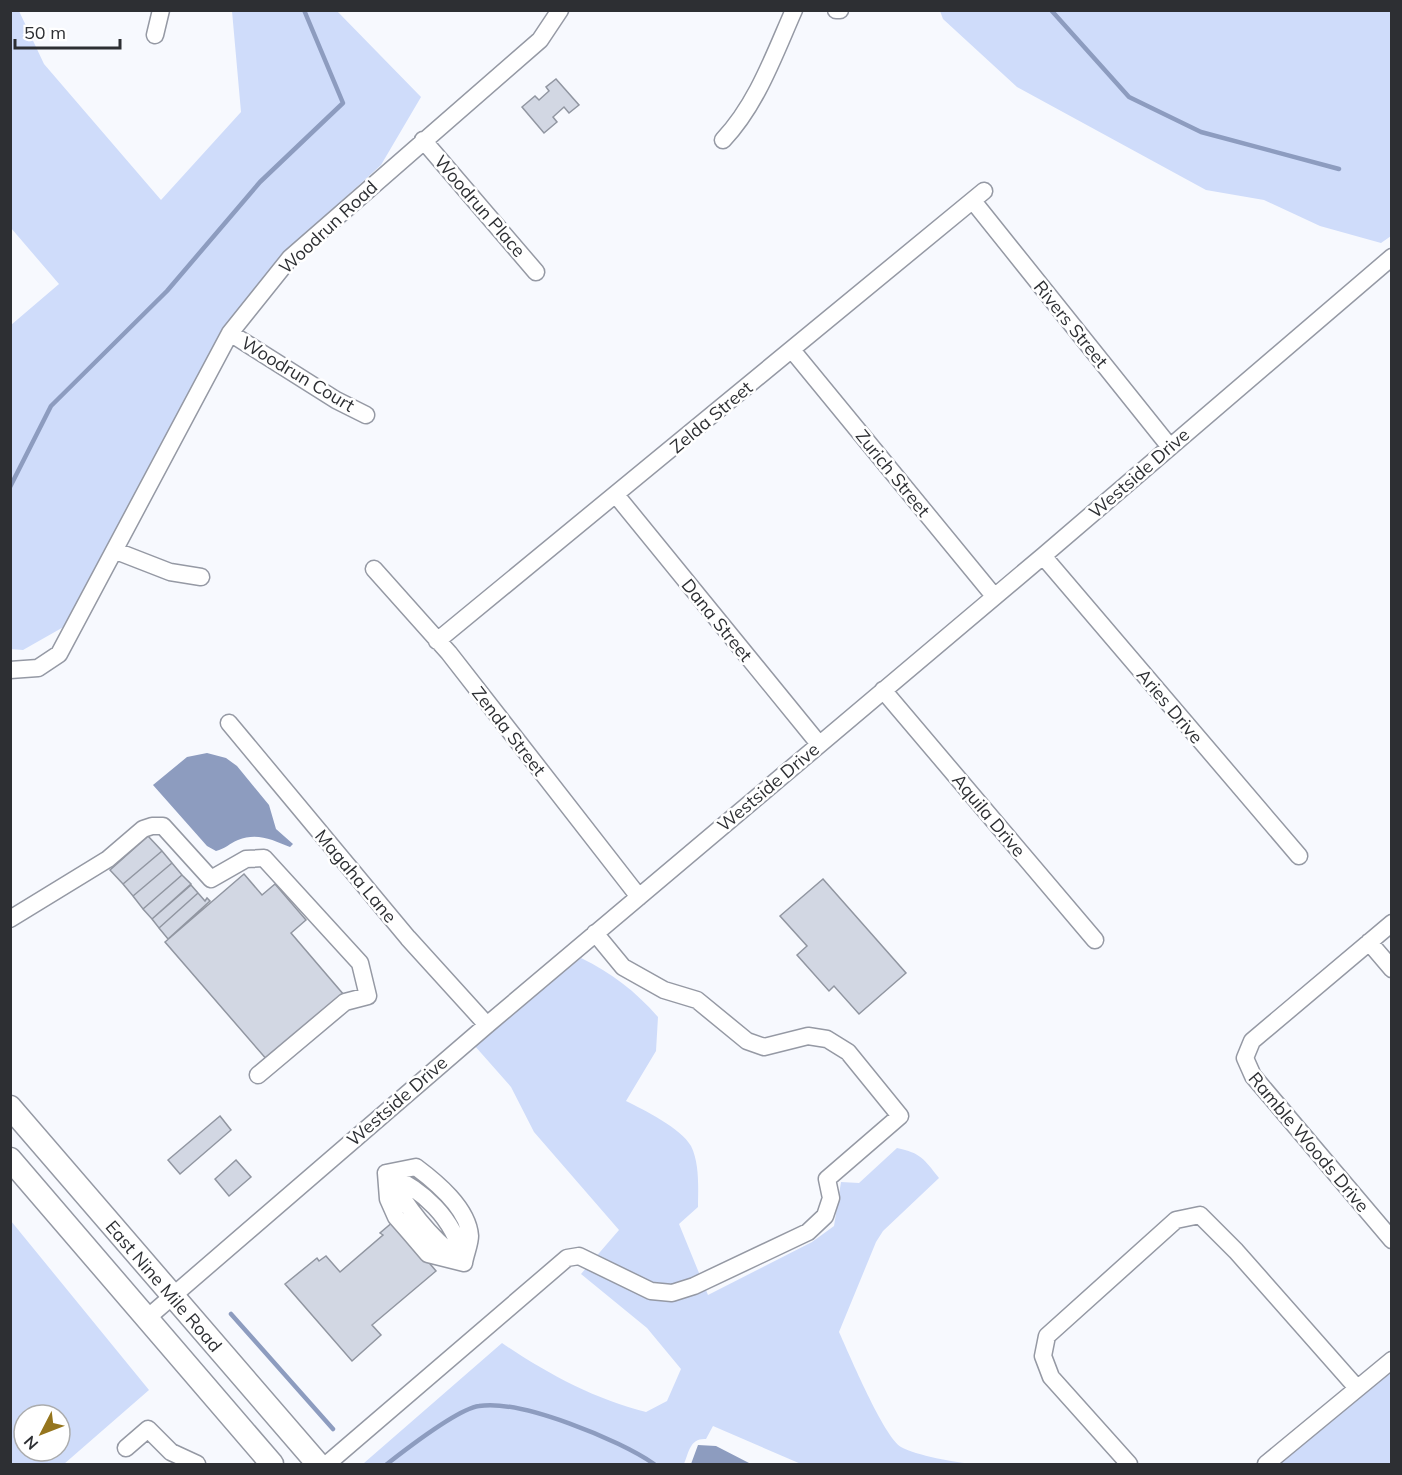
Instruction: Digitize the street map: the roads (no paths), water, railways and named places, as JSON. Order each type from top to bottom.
[{"type":"main road","name":"East Nine Mile Road","points":[[13,1110],[318,1464]]},
{"type":"main road","name":"East Nine Mile Road","points":[[10,1159],[272,1464]]},
{"type":"street","points":[[155,35],[161,10]]},
{"type":"street","name":"Woodrun Road","points":[[10,670],[38,668],[59,654],[116,551],[230,333],[290,258],[540,40],[560,10]]},
{"type":"street","points":[[723,140],[739,123],[753,99],[794,10]]},
{"type":"street","name":"Woodrun Place","points":[[423,140],[536,272]]},
{"type":"street","name":"Zelda Street","points":[[436,641],[978,196]]},
{"type":"street","name":"Rivers Street","points":[[978,196],[1170,447]]},
{"type":"street","name":"Westside Drive","points":[[146,1319],[487,1024],[1043,556],[1392,257]]},
{"type":"street","name":"Woodrun Court","points":[[230,333],[336,400],[366,415]]},
{"type":"street","name":"Zurich Street","points":[[792,350],[994,596]]},
{"type":"street","name":"Dana Street","points":[[616,495],[819,744]]},
{"type":"street","points":[[116,551],[170,572],[201,577]]},
{"type":"street","name":"Aries Drive","points":[[1043,556],[1299,856]]},
{"type":"street","name":"Zenda Street","points":[[374,569],[436,641],[639,897]]},
{"type":"street","name":"Aquila Drive","points":[[883,690],[1095,940]]},
{"type":"street","name":"Magaha Lane","points":[[229,723],[408,938],[487,1024]]},
{"type":"street","points":[[10,919],[108,859],[143,829],[152,826],[163,826],[211,879],[246,859],[264,858],[360,963],[368,996],[345,1002],[258,1075]]},
{"type":"street","name":"Ramble Woods Drive","points":[[1392,923],[1252,1041],[1245,1058],[1252,1076],[1392,1240]]},
{"type":"street","points":[[327,1464],[567,1258],[579,1256],[651,1292],[672,1293],[694,1286],[808,1233],[825,1216],[831,1198],[827,1179],[900,1116],[848,1052],[827,1039],[808,1036],[764,1047],[747,1041],[697,1000],[663,990],[623,967],[595,933]]},
{"type":"street","points":[[1369,942],[1392,969]]},
{"type":"street","points":[[386,1173],[416,1167],[435,1181],[463,1214],[470,1236],[464,1263]]},
{"type":"street","points":[[386,1173],[388,1199],[396,1217],[428,1254],[464,1263]]},
{"type":"street","points":[[386,1173],[417,1198],[438,1221],[464,1263]]},
{"type":"street","points":[[1129,1464],[1051,1377],[1043,1356],[1047,1336],[1176,1220],[1200,1215],[1236,1251],[1357,1388]]},
{"type":"street","points":[[1266,1464],[1392,1360]]},
{"type":"street","points":[[126,1448],[148,1429],[171,1452],[197,1464]]},
{"type":"waterway","points":[[10,487],[51,406],[167,291],[260,182],[343,103],[304,10]]},
{"type":"waterway","points":[[1051,10],[1129,97],[1201,132],[1339,169]]},
{"type":"waterway","points":[[231,1314],[333,1429]]},
{"type":"waterway","points":[[387,1464],[458,1414],[479,1406],[497,1405],[569,1423],[618,1444],[654,1464]]}]
